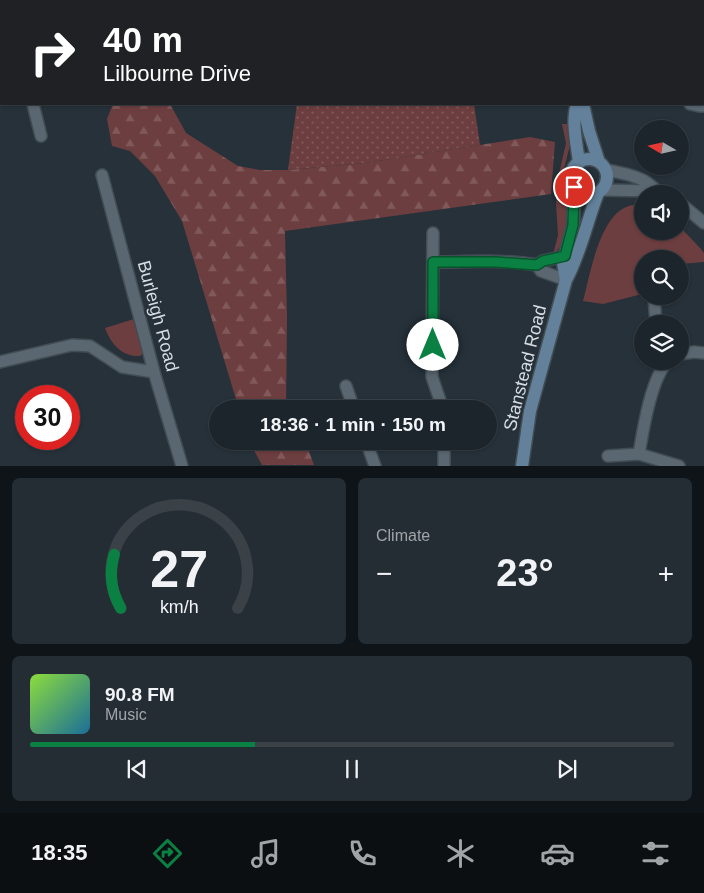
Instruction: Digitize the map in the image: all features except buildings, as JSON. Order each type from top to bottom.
[{"type":"main road","points":[[577,105],[575,128],[578,163]]},
{"type":"main road","points":[[583,105],[589,131],[602,166],[607,181],[600,192],[587,195],[582,194],[574,187],[571,176],[578,163],[588,159],[602,166]]},
{"type":"main road","name":"Stanstead Road","points":[[566,280],[563,263],[573,225],[574,187]]},
{"type":"main road","name":"Stanstead Road","points":[[522,466],[530,411],[566,280],[574,265],[600,192]]},
{"type":"street","points":[[33,105],[41,136]]},
{"type":"street","points":[[602,166],[646,181],[651,185]]},
{"type":"street","name":"Burleigh Road","points":[[102,175],[154,372],[182,466]]},
{"type":"street","points":[[600,192],[634,192]]},
{"type":"street","points":[[689,210],[704,223]]},
{"type":"street","points":[[433,233],[432,376],[440,400]]},
{"type":"street","points":[[433,262],[496,262],[537,265],[543,261],[565,256]]},
{"type":"street","points":[[537,265],[541,271],[566,280]]},
{"type":"street","points":[[0,362],[72,345],[90,346],[122,367],[154,372]]},
{"type":"street","points":[[689,353],[704,354]]},
{"type":"street","points":[[640,454],[646,416],[658,375],[662,370]]},
{"type":"street","points":[[346,386],[351,400]]},
{"type":"street","points":[[369,450],[375,466]]},
{"type":"street","points":[[444,450],[444,466]]},
{"type":"street","points":[[608,456],[640,454],[679,466]]},
{"type":"green space","points":[[113,105],[171,105],[186,133],[238,166],[260,170],[288,170],[365,163],[530,137],[555,142],[551,194],[285,231],[286,400],[236,400],[182,221],[155,176],[130,151],[112,146],[107,119]]},
{"type":"green space","points":[[297,105],[474,105],[480,145],[365,163],[288,170]]},
{"type":"green space","points":[[562,124],[571,124],[569,149],[562,177],[568,199],[568,221],[565,238],[553,255],[558,235],[556,203],[558,178],[566,143]]},
{"type":"green space","points":[[634,205],[634,240],[689,240],[689,236],[704,253],[704,262],[689,263],[689,250],[634,250],[634,296],[603,304],[583,301],[598,245],[613,218],[622,209]]},
{"type":"green space","points":[[134,319],[143,353],[140,356],[128,354],[118,348],[110,339],[105,328]]},
{"type":"green space","points":[[254,450],[308,450],[314,465],[262,465]]},
{"type":"route","points":[[433,345],[433,262],[496,262],[537,265],[543,261],[565,256],[573,225],[574,187]]}]
